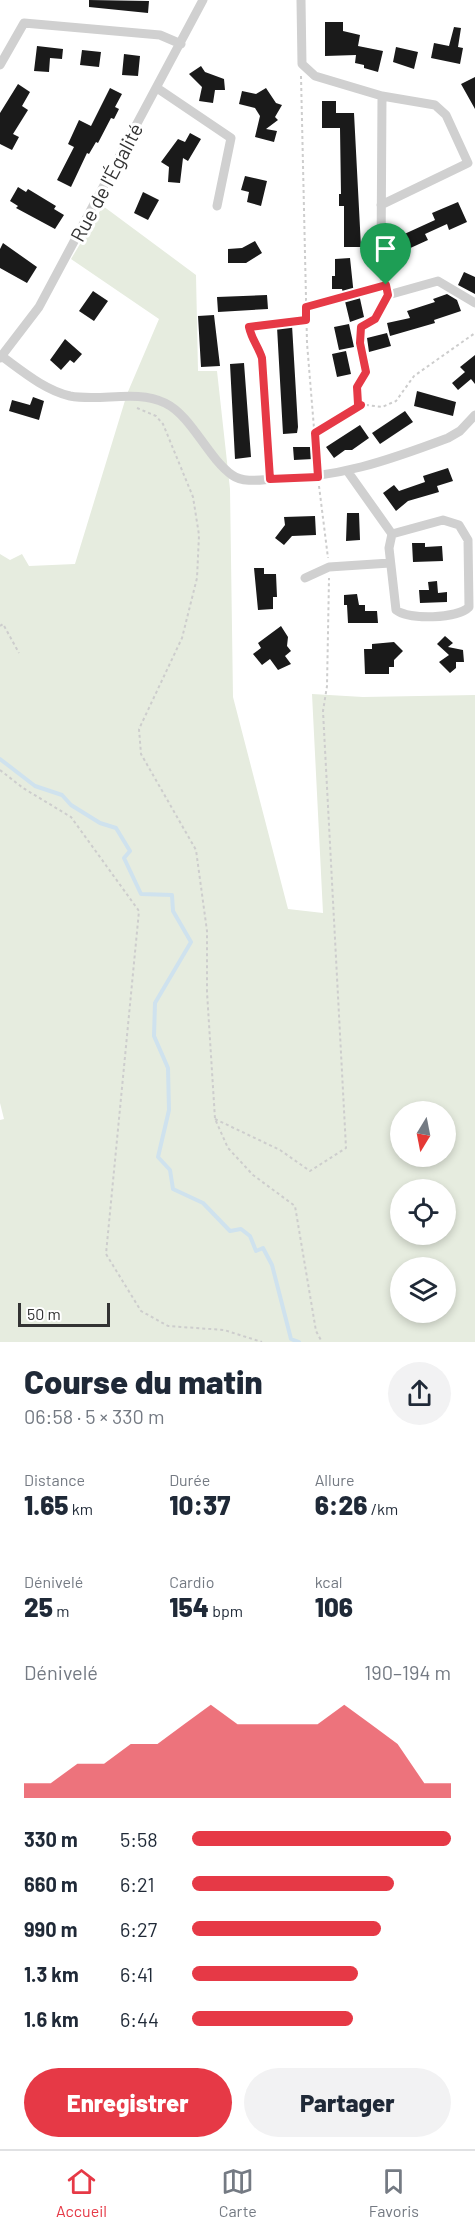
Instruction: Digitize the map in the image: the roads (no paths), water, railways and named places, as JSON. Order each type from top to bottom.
[{"type":"street","name":"Rue de l'Égalité","points":[[1,356],[39,307],[203,0]]},
{"type":"street","points":[[302,0],[302,64],[315,76],[381,96],[435,105],[446,115],[468,163],[381,205]]},
{"type":"street","points":[[0,65],[24,22],[160,35],[181,44]]},
{"type":"street","points":[[157,88],[231,138],[218,206]]},
{"type":"street","points":[[365,361],[360,343],[361,327],[375,319],[388,295],[381,263],[381,96]]},
{"type":"street","points":[[388,295],[438,281],[475,303]]},
{"type":"street","points":[[249,327],[252,343],[259,349],[262,358],[270,479]]},
{"type":"street","points":[[1,356],[22,372],[71,396],[154,399],[173,408],[235,477],[251,480],[308,478],[348,472],[448,438],[460,431],[475,415]]},
{"type":"street","points":[[348,472],[392,534],[390,563],[396,610],[409,616],[454,614],[463,612],[469,607],[468,540],[459,525],[443,520],[392,534]]},
{"type":"street","points":[[305,578],[329,567],[390,563]]},
{"type":"waterway","points":[[0,759],[35,786],[62,795],[71,805],[100,823],[116,828],[130,851],[124,858],[141,894],[172,895],[173,911],[191,942],[155,1003],[154,1036],[168,1068],[169,1110],[158,1157],[170,1170],[173,1189],[203,1203],[230,1231],[241,1229],[250,1236],[256,1251],[263,1248],[272,1265],[291,1339],[299,1342]]}]
